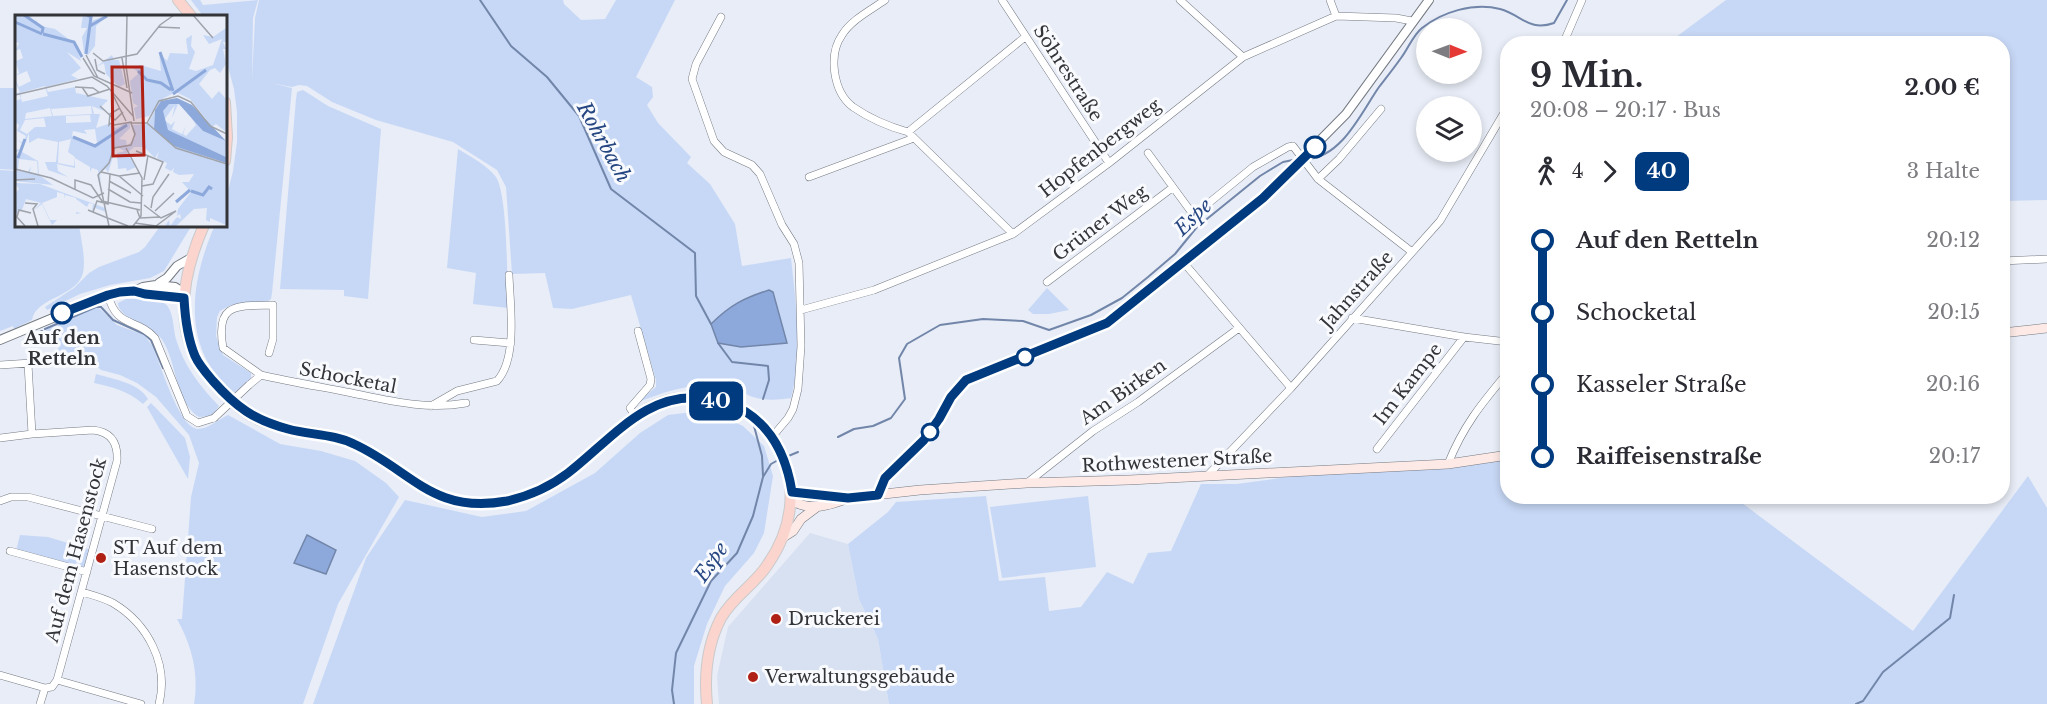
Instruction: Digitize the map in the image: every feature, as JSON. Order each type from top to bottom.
[{"type":"main road","points":[[178,0],[190,15]]},
{"type":"main road","points":[[226,120],[226,149]]},
{"type":"main road","points":[[204,226],[191,258],[184,295],[187,327],[196,358],[209,376],[241,409],[262,421],[352,443],[370,452],[418,486],[438,495],[460,502],[485,503],[507,501],[547,486],[568,473],[649,408],[677,398],[698,398],[722,402],[741,409],[760,423],[784,456],[790,475],[792,492],[788,521],[768,564],[736,597],[717,626],[706,668],[707,704]]},
{"type":"main road","points":[[2010,332],[2047,328]]},
{"type":"main road","name":"Rothwestener Straße","points":[[792,492],[848,498],[920,490],[1027,483],[1449,464],[1500,456]]},
{"type":"main road","points":[[792,492],[797,503],[802,506],[817,507]]},
{"type":"main road","name":"Rothwestener Straße","points":[[817,507],[848,498]]},
{"type":"main road","points":[[782,538],[793,531],[801,519],[817,507]]},
{"type":"street","points":[[885,0],[857,19],[842,33],[836,47],[834,64],[837,81],[845,97],[852,106],[894,128],[908,132],[1013,234]]},
{"type":"street","name":"Söhrestraße","points":[[1002,0],[1109,163]]},
{"type":"street","points":[[1180,0],[1243,57]]},
{"type":"street","points":[[1330,0],[1336,16]]},
{"type":"street","points":[[878,495],[885,478],[924,440],[951,397],[966,380],[1107,323],[1263,198],[1346,114],[1429,0]]},
{"type":"street","points":[[1566,36],[1582,0]]},
{"type":"street","name":"Hopfenbergweg","points":[[801,309],[874,290],[1013,234],[1109,163],[1243,57],[1336,16],[1396,18],[1412,21]]},
{"type":"street","points":[[721,17],[696,64],[692,79],[714,141],[724,152],[752,165],[760,174],[782,225],[794,244],[799,263],[801,363],[796,399],[787,420],[772,437]]},
{"type":"street","points":[[908,132],[1025,37]]},
{"type":"street","points":[[1318,179],[1339,159],[1381,109]]},
{"type":"street","name":"Jahnstraße","points":[[1207,476],[1291,388],[1440,221],[1500,120]]},
{"type":"street","points":[[809,177],[914,138]]},
{"type":"street","name":"Grüner Weg","points":[[1148,153],[1192,213],[1199,211],[1253,167],[1291,146],[1304,157]]},
{"type":"street","points":[[1304,157],[1318,179],[1412,252]]},
{"type":"street","name":"Grüner Weg","points":[[1047,282],[1172,188]]},
{"type":"street","points":[[156,285],[167,279],[177,266],[191,258]]},
{"type":"street","points":[[2010,261],[2047,259]]},
{"type":"street","points":[[1184,263],[1291,388]]},
{"type":"street","points":[[429,407],[457,391],[497,381],[504,369],[511,343],[509,275]]},
{"type":"street","points":[[0,340],[108,295],[134,291],[143,286],[175,287],[184,295]]},
{"type":"street","points":[[134,291],[145,294],[184,295]]},
{"type":"street","points":[[108,295],[115,313],[121,319],[150,333],[155,338],[182,408],[187,416],[198,423],[214,418],[261,375]]},
{"type":"street","name":"Schocketal","points":[[269,353],[273,339],[273,306],[241,306],[230,310],[223,318],[220,328],[224,348],[261,375],[322,389],[429,407],[447,407],[466,403]]},
{"type":"street","name":"Im Kampe","points":[[1352,318],[1500,341]]},
{"type":"street","name":"Am Birken","points":[[1027,483],[1093,431],[1138,402],[1239,328]]},
{"type":"street","points":[[636,417],[630,408],[647,390],[651,379],[638,331]]},
{"type":"street","name":"Im Kampe","points":[[1377,449],[1464,337]]},
{"type":"street","points":[[474,340],[511,343]]},
{"type":"street","points":[[0,366],[62,362]]},
{"type":"street","points":[[28,364],[32,434]]},
{"type":"street","points":[[1449,464],[1459,438],[1500,382]]},
{"type":"street","name":"Auf dem Hasenstock","points":[[0,438],[100,431],[115,442],[117,449],[117,461],[57,680]]},
{"type":"street","points":[[0,501],[12,497],[28,497],[152,529]]},
{"type":"street","points":[[10,551],[87,572]]},
{"type":"street","points":[[81,592],[111,602],[134,619],[149,639],[157,652],[160,669],[162,689],[159,704]]},
{"type":"street","points":[[0,675],[45,688],[52,687],[57,680],[141,704]]},
{"type":"street","points":[[40,704],[45,688]]},
{"type":"shaded area","points":[[191,0],[200,0],[203,5],[258,0],[253,18],[252,80],[255,18],[259,0],[563,0],[564,4],[581,20],[605,19],[616,0],[675,0],[636,77],[652,87],[653,97],[647,105],[658,123],[691,157],[687,163],[710,184],[735,224],[742,266],[791,258],[798,346],[791,398],[763,399],[722,387],[697,386],[674,390],[638,402],[656,387],[656,380],[631,295],[572,309],[553,308],[545,273],[512,274],[506,187],[497,170],[453,142],[376,120],[332,102],[307,86],[292,87],[271,83],[292,88],[271,299],[267,302],[247,302],[227,307],[220,311],[217,317],[216,336],[223,355],[251,373],[251,381],[234,393],[217,375],[205,356],[198,336],[195,314],[196,292],[206,247],[215,226],[226,226],[226,199],[237,142],[234,89],[226,60],[226,15],[202,15]]},
{"type":"shaded area","points":[[1726,0],[2047,0],[2047,200],[2010,201],[2010,36],[1677,36]]},
{"type":"shaded area","points":[[0,88],[15,88],[15,170],[0,169]]},
{"type":"shaded area","points":[[303,90],[328,106],[381,129],[368,299],[344,296],[344,290],[280,289],[296,99],[297,92]]},
{"type":"shaded area","points":[[458,149],[488,169],[496,177],[500,187],[505,220],[508,308],[473,304],[476,273],[447,268]]},
{"type":"shaded area","points":[[0,170],[15,171],[15,226],[79,226],[84,262],[83,273],[73,287],[41,306],[35,312],[32,320],[14,329],[13,326],[0,331]]},
{"type":"shaded area","points":[[160,226],[191,226],[164,271],[150,278],[110,285],[80,294],[47,310],[45,307],[74,288],[89,273],[99,267],[139,252]]},
{"type":"shaded area","points":[[1047,288],[1069,310],[1033,314],[1028,310]]},
{"type":"shaded area","points":[[126,299],[155,300],[164,303],[170,310],[183,358],[199,383],[219,406],[212,416],[199,417],[185,402],[163,341],[152,330],[124,314],[118,303]]},
{"type":"shaded area","points":[[99,308],[117,325],[144,335],[151,344],[183,418],[191,426],[202,429],[228,415],[280,444],[321,451],[355,461],[386,483],[399,497],[338,604],[303,704],[194,704],[196,681],[193,660],[187,639],[177,619],[182,619],[191,497],[199,463],[189,435],[156,397],[137,383],[101,370],[87,359],[52,357],[51,355],[56,353],[59,347],[46,330]],"holes":[[[307,535],[336,549],[326,574],[294,563]]]},
{"type":"shaded area","points":[[96,374],[132,385],[144,393],[148,399],[143,404],[120,390],[94,383]]},
{"type":"shaded area","points":[[151,403],[185,438],[190,457],[188,479],[147,407]]},
{"type":"shaded area","points":[[693,412],[721,416],[743,426],[764,446],[773,476],[764,533],[754,553],[725,586],[707,624],[694,666],[694,704],[313,704],[366,558],[405,500],[482,517],[526,511],[595,473],[640,433],[668,415]]},
{"type":"shaded area","points":[[1500,454],[1500,504],[1743,504],[1913,631],[2007,504],[2010,504],[2010,500],[2028,476],[2047,508],[2047,704],[889,704],[878,639],[859,599],[848,544],[888,512],[896,502],[986,496],[999,581],[1045,577],[1049,611],[1081,607],[1107,572],[1133,584],[1148,553],[1171,551],[1201,484],[1237,484],[1316,473],[1474,460]]},
{"type":"shaded area","points":[[1088,496],[1096,567],[1002,578],[990,507]]},
{"type":"shaded area","points":[[810,533],[848,544],[859,599],[878,639],[889,704],[719,704],[717,676],[728,627]]},
{"type":"shaded area","points":[[20,535],[48,537],[91,550],[86,569],[16,551]]},
{"type":"water","points":[[769,290],[773,292],[787,343],[741,347],[718,343],[711,324],[738,303]]},
{"type":"water","points":[[307,535],[336,550],[326,574],[294,563]]},
{"type":"waterway","name":"Rohrbach","points":[[480,0],[511,46],[547,77],[579,116],[611,189],[695,253],[696,296],[711,324]]},
{"type":"waterway","name":"Espe","points":[[1307,159],[1330,151],[1349,132],[1416,34],[1430,22],[1459,10],[1490,7],[1508,12],[1532,24],[1545,25],[1554,23],[1567,0]]},
{"type":"waterway","name":"Espe","points":[[838,437],[854,429],[873,426],[891,418],[905,399],[899,358],[907,344],[940,325],[983,319],[1023,321],[1049,330],[1091,315],[1122,298],[1148,277],[1175,254],[1197,227],[1260,176],[1283,162],[1298,159]]},
{"type":"waterway","points":[[45,329],[96,307],[101,307]]},
{"type":"waterway","points":[[101,307],[113,320],[144,334],[151,340],[163,368]]},
{"type":"waterway","points":[[36,334],[42,331]]},
{"type":"waterway","points":[[718,343],[732,362],[768,366],[769,380],[763,399]]},
{"type":"waterway","points":[[754,426],[762,456],[763,476]]},
{"type":"waterway","name":"Espe","points":[[786,457],[798,452]]},
{"type":"waterway","name":"Espe","points":[[674,704],[672,690],[676,653],[711,581],[737,553],[753,516],[763,477],[771,464],[780,459]]},
{"type":"waterway","points":[[1856,704],[1863,701],[1883,672],[1950,618],[1954,595]]},
{"type":"bus line","name":"40","points":[[62,313],[120,292],[134,291],[184,298],[187,327],[196,358],[209,376],[241,409],[262,421],[352,443],[370,452],[418,486],[460,502],[507,501],[547,486],[568,473],[649,408],[677,398],[698,398],[722,402],[749,414],[772,437],[784,456],[792,492],[848,498],[878,495],[885,478],[924,440],[951,397],[966,380],[1107,323],[1263,198],[1315,147]]},
{"type":"place","name":"Auf den Retteln","points":[[62,313]]},
{"type":"place","name":"ST Auf dem Hasenstock","points":[[101,558]]},
{"type":"place","name":"Druckerei","points":[[776,619]]},
{"type":"place","name":"Verwaltungsgebäude","points":[[753,677]]}]
